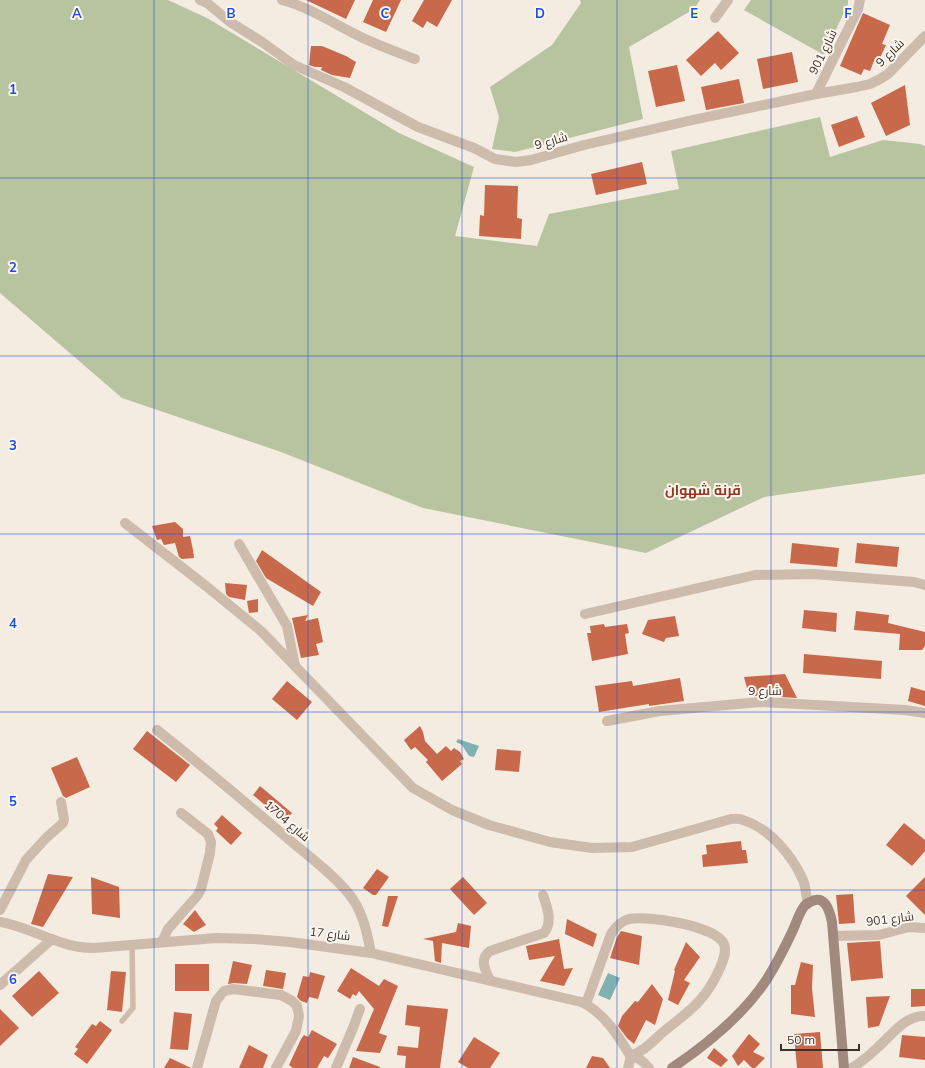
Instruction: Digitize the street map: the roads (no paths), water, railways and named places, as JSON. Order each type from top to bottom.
[{"type":"street","name":"شارع 9","points":[[200,0],[207,3],[230,22],[262,42],[294,65],[344,87],[418,127],[474,148],[495,159],[516,162],[531,160],[584,145],[816,94],[857,87],[880,79],[888,74],[925,36]]},
{"type":"street","points":[[282,0],[291,2],[355,34],[414,59]]},
{"type":"street","points":[[715,18],[728,0]]},
{"type":"street","name":"شارع 901","points":[[816,94],[858,9],[860,0]]},
{"type":"street","points":[[125,523],[261,631],[326,700],[413,788],[452,810],[488,825],[550,842],[592,848],[632,848],[731,818],[742,819],[760,827],[793,861],[803,880],[808,904]]},
{"type":"street","points":[[239,544],[287,626],[295,666]]},
{"type":"street","points":[[585,614],[755,576],[813,574],[894,580],[925,585]]},
{"type":"street","name":"شارع 9","points":[[607,721],[660,711],[760,702],[904,710],[925,713]]},
{"type":"street","name":"شارع 1704","points":[[157,730],[296,845],[350,895],[365,925],[371,953]]},
{"type":"street","points":[[0,910],[26,860],[46,838],[63,823],[64,818],[61,802]]},
{"type":"street","points":[[162,942],[168,929],[197,896],[201,889],[210,853],[211,842],[208,834],[181,813]]},
{"type":"street","points":[[490,980],[484,961],[486,954],[490,951],[537,936],[544,933],[548,928],[549,917],[544,895]]},
{"type":"street","points":[[672,1068],[704,1044],[750,1001],[766,980],[785,947],[803,908],[811,902],[819,900],[826,904],[831,914],[844,1068]]},
{"type":"street","points":[[586,1004],[611,934],[615,926],[621,922],[630,919],[653,919],[686,924],[697,927],[722,942],[725,952],[722,964],[710,988],[700,1000],[647,1047],[631,1057],[628,1068]]},
{"type":"street","name":"شارع 17","points":[[0,922],[13,925],[74,947],[84,948],[216,938],[254,939],[371,953],[586,1004],[602,1017],[631,1057]]},
{"type":"street","name":"شارع 901","points":[[834,936],[879,935],[909,927],[925,928]]},
{"type":"street","points":[[0,985],[52,939]]},
{"type":"street","points":[[197,1068],[216,1001],[224,991],[233,988],[281,995],[292,1001],[297,1006],[299,1016],[296,1031],[276,1068]]},
{"type":"street","points":[[336,1068],[354,1028],[360,1009]]},
{"type":"street","points":[[852,1068],[868,1057],[902,1024],[912,1018],[925,1016]]},
{"type":"street","points":[[631,1057],[641,1060],[649,1068]]},
{"type":"lane","points":[[122,1021],[134,1008],[132,944]]},
{"type":"water","points":[[458,739],[479,746],[474,757],[469,756],[462,745],[456,742]]},
{"type":"water","points":[[608,973],[620,978],[610,1000],[598,995]]},
{"type":"district","name":"قرنة شهوان","points":[[703,490]]}]
